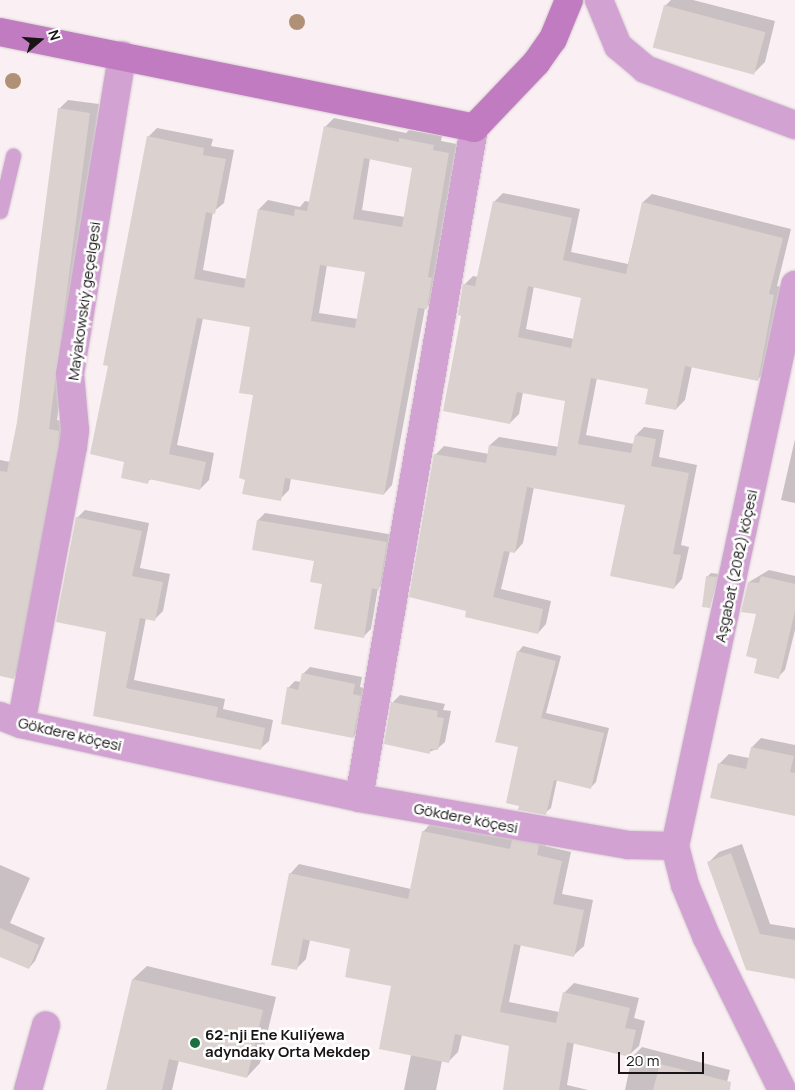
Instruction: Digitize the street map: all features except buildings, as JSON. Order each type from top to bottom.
[{"type":"street","points":[[359,798],[474,128],[536,63],[553,40],[569,0]]},
{"type":"street","points":[[599,0],[618,46],[645,69],[795,125]]},
{"type":"street","points":[[0,32],[122,55],[474,128]]},
{"type":"street","name":"Maýakowskiý geçelgesi","points":[[11,721],[73,446],[75,430],[70,374],[122,55]]},
{"type":"street","name":"Aşgabat (2082) köçesi","points":[[674,846],[795,285]]},
{"type":"street","name":"Gökdere köçesi","points":[[11,721],[359,798],[620,844],[674,846]]},
{"type":"street","points":[[674,846],[685,885],[706,938],[782,1090]]},
{"type":"street","points":[[28,1090],[46,1024]]},
{"type":"lane","points":[[0,210],[13,156]]},
{"type":"place","name":"62-nji Ene Kuliýewa adyndaky Orta Mekdep","points":[[195,1043]]}]
